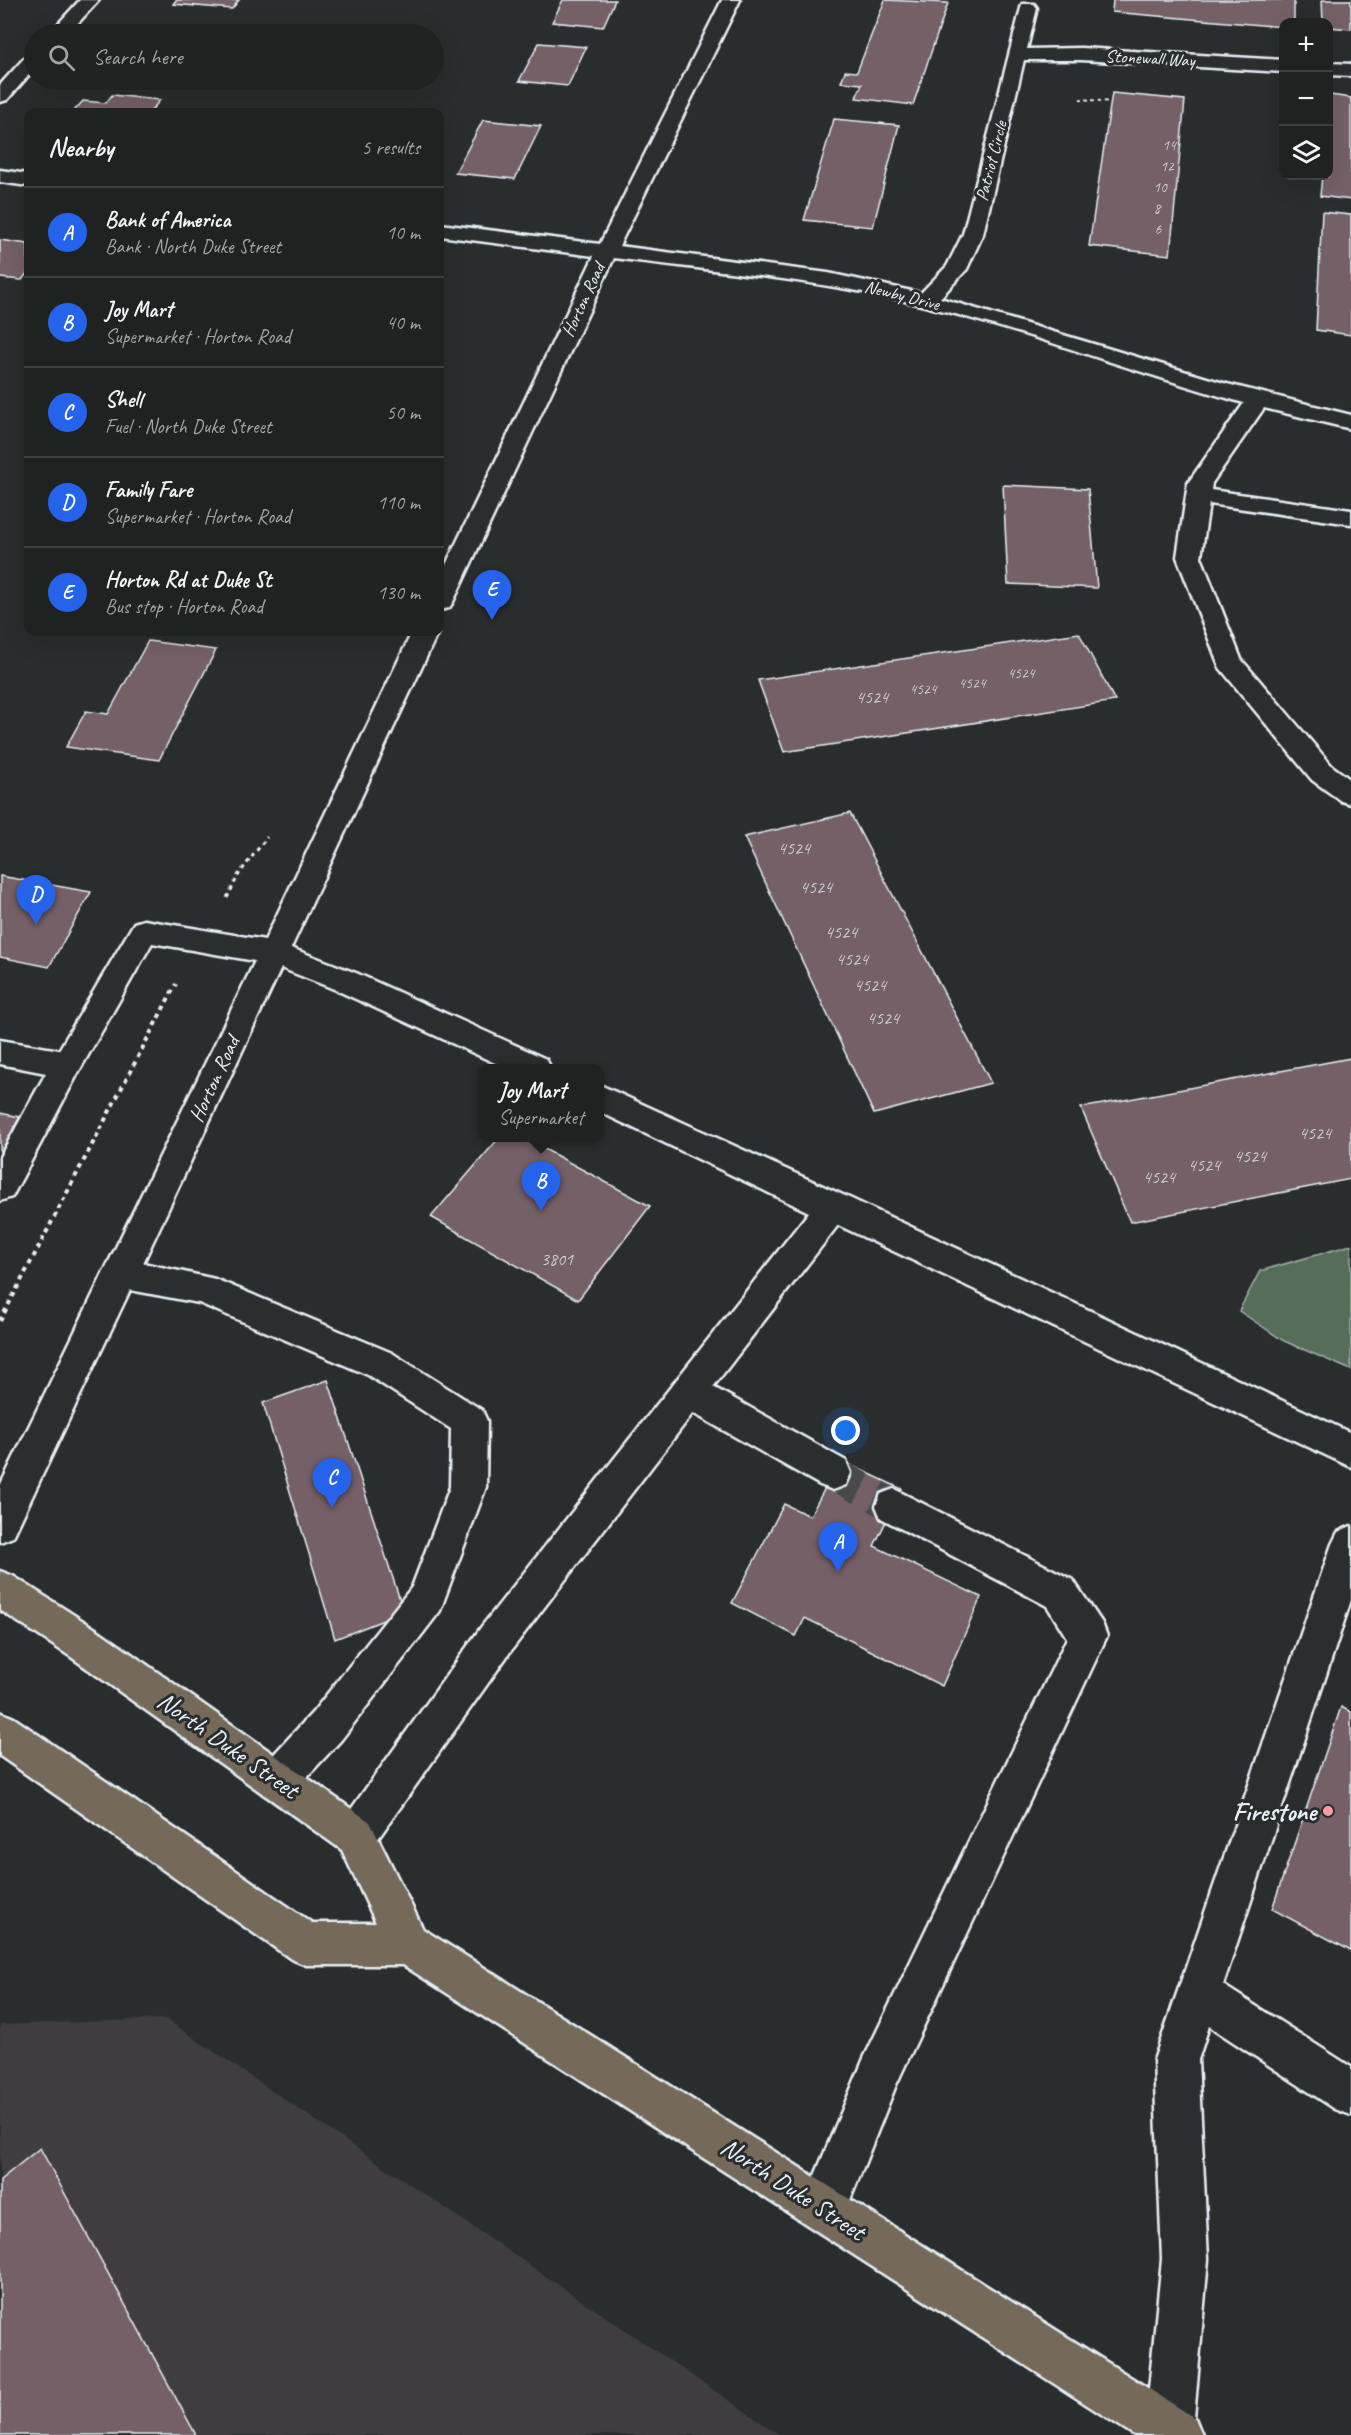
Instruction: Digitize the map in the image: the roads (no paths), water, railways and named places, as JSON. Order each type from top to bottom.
[{"type":"highway","name":"North Duke Street","points":[[0,1589],[85,1644],[356,1836],[408,1944],[1174,2432]]},
{"type":"highway","points":[[0,1732],[306,1944],[408,1944]]},
{"type":"street","points":[[67,24],[90,0]]},
{"type":"street","name":"Horton Road","points":[[444,594],[607,250],[731,0]]},
{"type":"street","name":"Patriot Circle","points":[[926,300],[956,269],[973,234],[1028,8]]},
{"type":"street","name":"Stonewall Way","points":[[1016,55],[1081,54],[1279,66]]},
{"type":"street","points":[[1333,69],[1351,70]]},
{"type":"street","points":[[0,96],[24,70]]},
{"type":"street","points":[[0,176],[24,179]]},
{"type":"street","name":"Newby Drive","points":[[444,230],[828,279],[926,300],[978,314],[1257,401],[1351,422]]},
{"type":"street","points":[[1257,401],[1200,483],[1189,557],[1229,662],[1322,773],[1351,794]]},
{"type":"street","points":[[1198,495],[1351,517]]},
{"type":"street","name":"Horton Road","points":[[0,1525],[122,1274],[423,636]]},
{"type":"street","points":[[0,1187],[144,930],[273,953],[345,981],[526,1064]]},
{"type":"street","points":[[0,1052],[67,1064]]},
{"type":"street","points":[[604,1100],[1351,1451]]},
{"type":"street","points":[[356,1836],[495,1639],[833,1206]]},
{"type":"street","points":[[122,1274],[203,1289],[380,1364],[469,1421],[468,1487],[427,1598],[327,1726],[277,1780]]},
{"type":"street","points":[[688,1392],[833,1473]]},
{"type":"street","points":[[824,2209],[879,2073],[1088,1636],[1059,1593],[894,1506]]},
{"type":"street","points":[[1174,2432],[1185,2259],[1176,2060],[1351,1544]]},
{"type":"street","points":[[1198,1994],[1349,2084]]},
{"type":"tunnel","points":[[833,1473],[894,1506]]},
{"type":"place","name":"Horton Rd at Duke St","points":[[492,620]]},
{"type":"place","name":"Family Fare","points":[[36,925]]},
{"type":"place","name":"Joy Mart","points":[[541,1211]]},
{"type":"place","name":"Shell","points":[[332,1508]]},
{"type":"place","name":"Bank of America","points":[[838,1572]]},
{"type":"place","name":"Firestone","points":[[1328,1811]]}]
